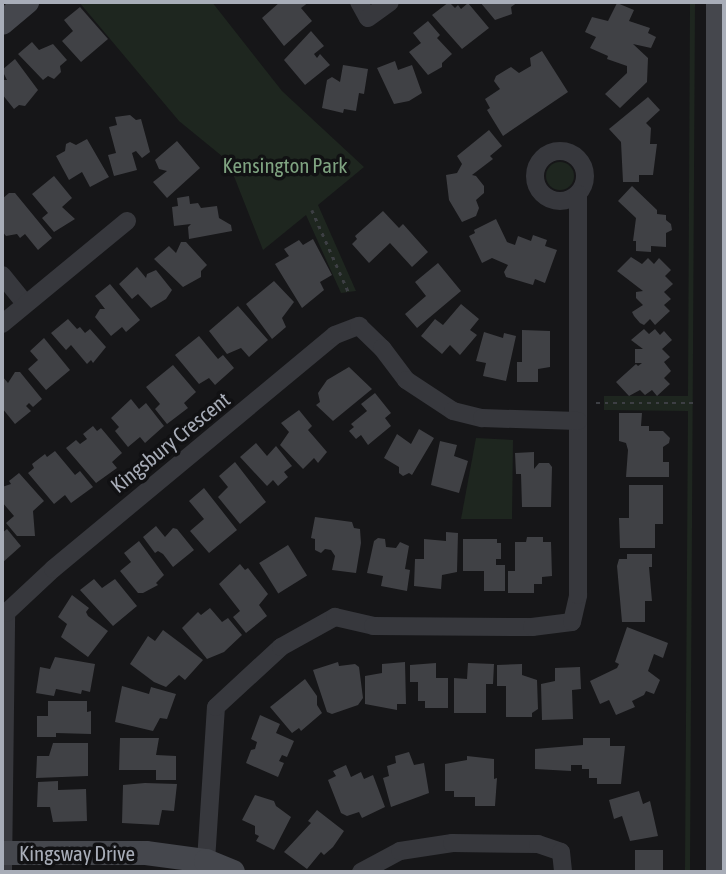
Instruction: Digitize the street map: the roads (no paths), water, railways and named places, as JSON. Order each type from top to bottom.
[{"type":"street","points":[[2,23],[27,2]]},
{"type":"street","points":[[359,2],[369,18],[390,2]]},
{"type":"street","points":[[718,2],[718,872]]},
{"type":"street","points":[[206,861],[215,707],[281,647],[335,617],[373,626],[532,627],[572,622],[578,595],[578,194]]},
{"type":"street","points":[[2,324],[127,222]]},
{"type":"street","points":[[2,275],[25,303]]},
{"type":"street","name":"Kingsbury Crescent","points":[[3,859],[6,613],[63,561],[335,335],[359,326],[382,348],[406,380],[453,411],[482,418],[578,421]]},
{"type":"street","points":[[361,872],[400,851],[452,844],[538,844],[561,852],[563,872]]},
{"type":"street","name":"Kingsway Drive","points":[[3,859],[146,853],[206,861],[233,872]]},
{"type":"park label","name":"Kensington Park","points":[[285,165]]}]
